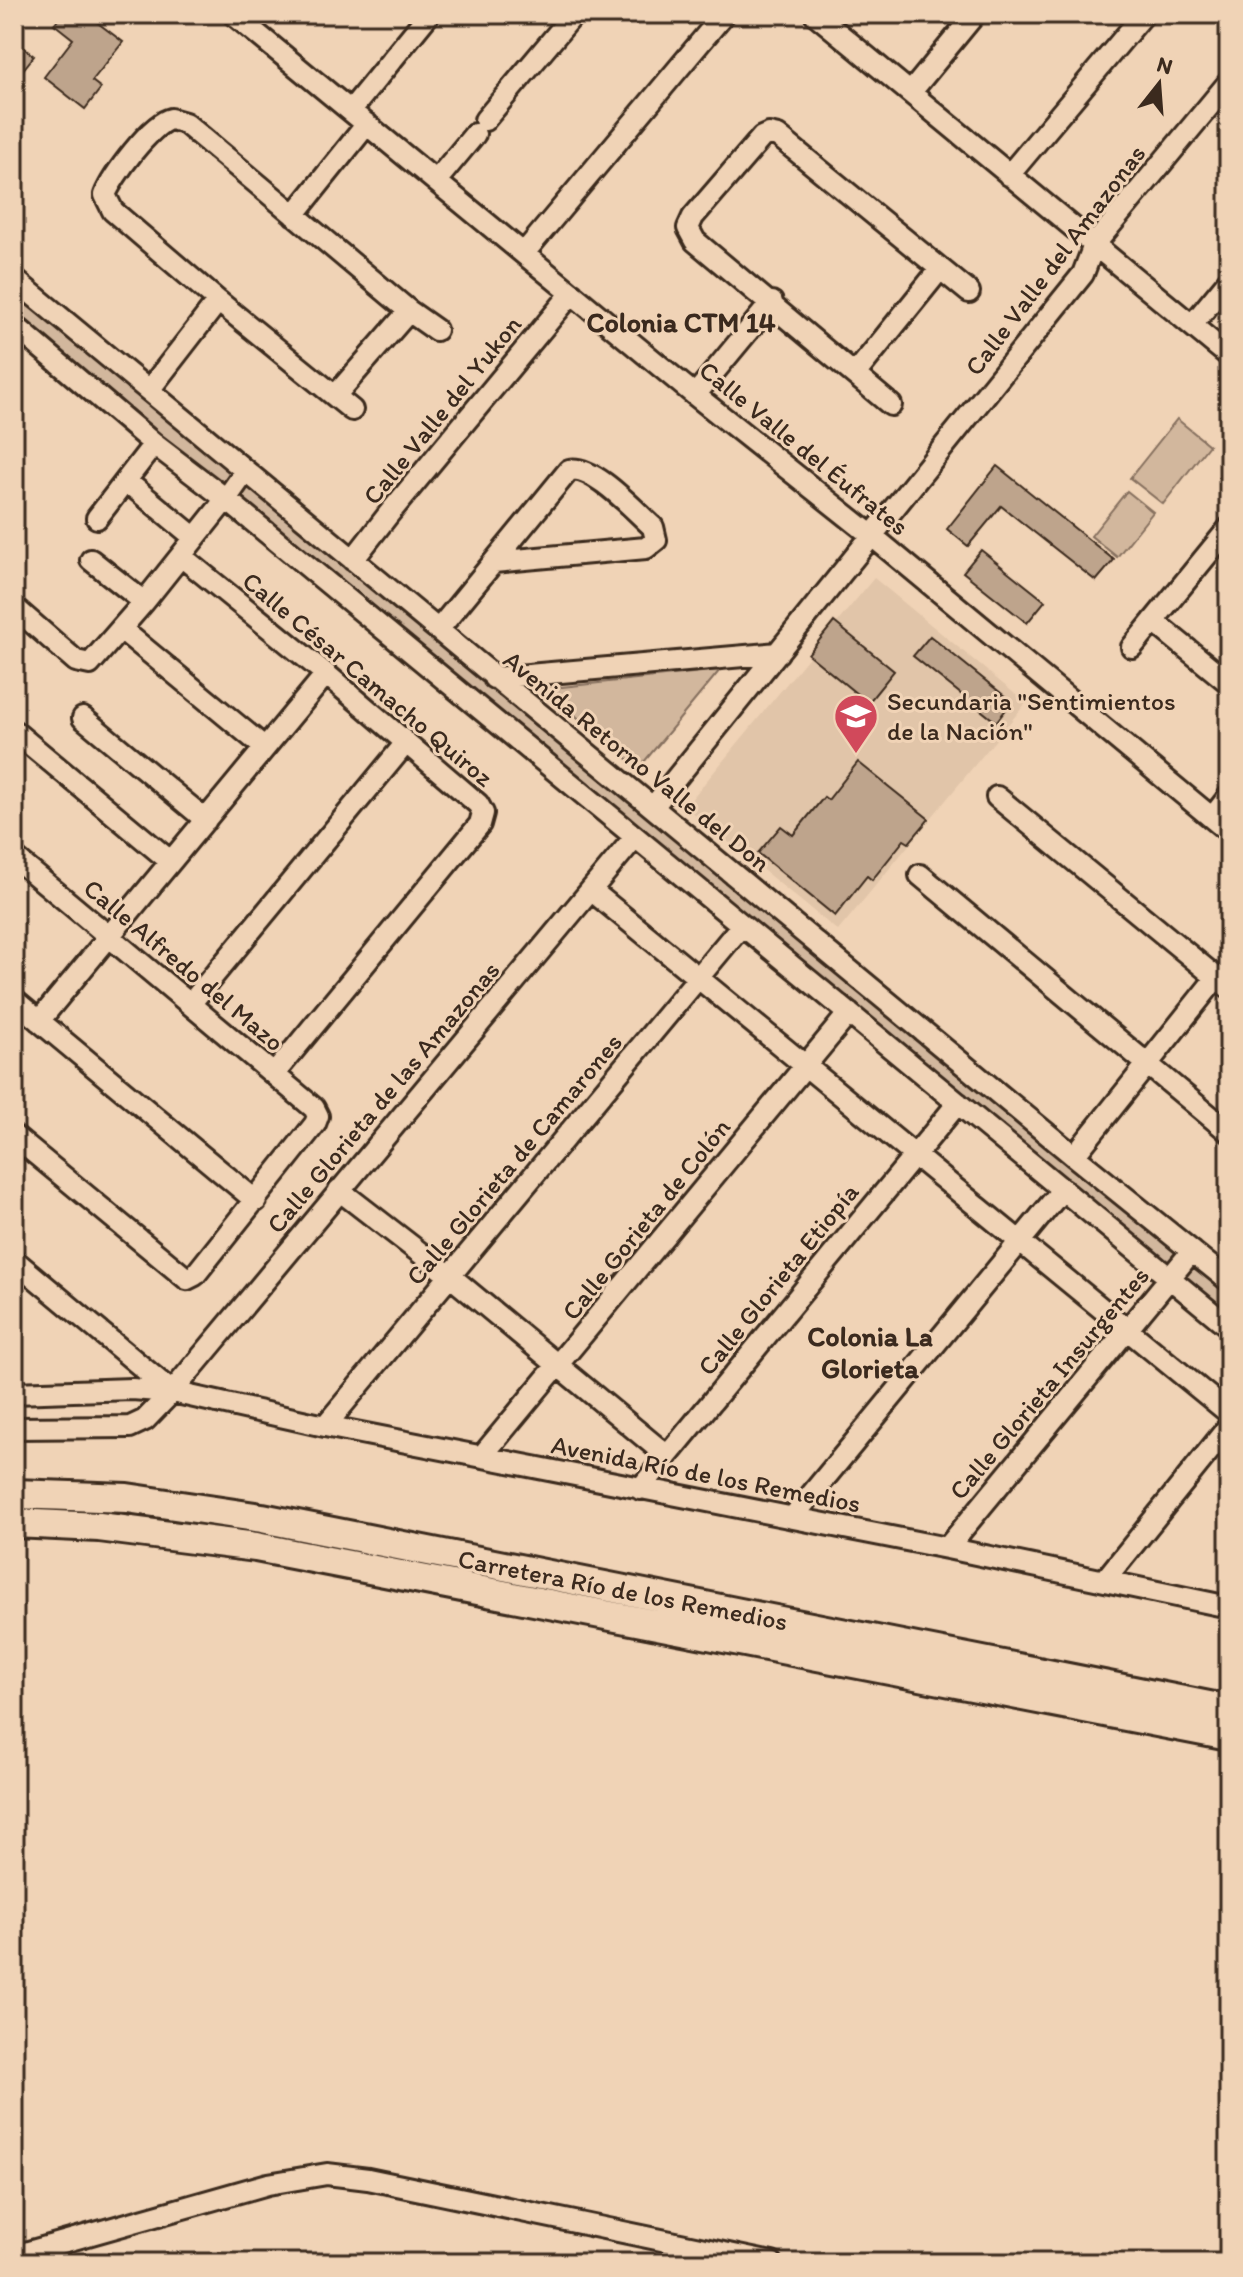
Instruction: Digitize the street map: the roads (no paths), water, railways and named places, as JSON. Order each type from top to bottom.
[{"type":"highway","name":"Carretera Río de los Remedios","points":[[14,1494],[127,1498],[262,1518],[1229,1710]]},
{"type":"highway","name":"Carretera Río de los Remedios","points":[[14,1523],[99,1527],[256,1547],[1229,1736]]},
{"type":"street","name":"Calle Valle del Éufrates","points":[[233,14],[1229,832]]},
{"type":"street","points":[[351,110],[429,14]]},
{"type":"street","points":[[436,181],[574,14]]},
{"type":"street","points":[[524,253],[724,14]]},
{"type":"street","points":[[817,14],[1229,356]]},
{"type":"street","points":[[911,92],[975,14]]},
{"type":"street","points":[[1009,175],[1144,14]]},
{"type":"street","name":"Calle Valle del Amazonas","points":[[653,807],[1083,274],[1094,245],[1229,82]]},
{"type":"street","points":[[352,410],[113,211],[105,195],[112,179],[158,125],[171,119],[185,123],[409,311],[436,330]]},
{"type":"street","points":[[294,215],[367,124]]},
{"type":"street","points":[[891,405],[772,302],[695,241],[688,228],[693,217],[756,143],[769,134],[785,141],[969,292]]},
{"type":"street","points":[[856,373],[940,269]]},
{"type":"street","name":"Avenida Retorno Valle del Don","points":[[14,279],[494,678],[1229,1281]]},
{"type":"street","points":[[1192,325],[1229,280]]},
{"type":"street","name":"Calle Valle del Yukon","points":[[353,560],[572,293]]},
{"type":"street","points":[[149,390],[218,301]]},
{"type":"street","points":[[695,395],[772,302]]},
{"type":"street","points":[[335,396],[409,311]]},
{"type":"street","points":[[14,325],[154,444],[226,499],[1229,1327]]},
{"type":"street","points":[[97,518],[154,444]]},
{"type":"street","points":[[438,630],[565,474],[575,468],[591,473],[653,527],[656,540],[646,548],[494,562]]},
{"type":"street","points":[[14,607],[76,661],[86,665],[94,662],[245,472]]},
{"type":"street","points":[[126,481],[195,538]]},
{"type":"street","points":[[1132,647],[1229,528]]},
{"type":"street","name":"Calle César Camacho Quiroz","points":[[181,556],[326,674],[478,804],[483,813],[483,819],[274,1074]]},
{"type":"street","points":[[91,560],[144,602]]},
{"type":"street","points":[[1153,621],[1229,683]]},
{"type":"street","points":[[121,629],[265,748]]},
{"type":"street","points":[[494,678],[778,653]]},
{"type":"street","points":[[39,1021],[326,674]]},
{"type":"street","points":[[83,718],[206,820]]},
{"type":"street","points":[[14,731],[170,861]]},
{"type":"street","points":[[191,1003],[405,744]]},
{"type":"street","points":[[1212,818],[1229,796]]},
{"type":"street","points":[[997,797],[1223,983],[1147,1066],[1074,1156]]},
{"type":"street","name":"Calle Glorieta de las Amazonas","points":[[14,1428],[130,1427],[145,1420],[172,1392],[635,837]]},
{"type":"street","name":"Calle Alfredo del Mazo","points":[[14,857],[314,1108],[318,1116],[315,1124],[256,1201]]},
{"type":"street","points":[[920,875],[1229,1132]]},
{"type":"street","points":[[591,890],[1229,1413]]},
{"type":"street","name":"Calle Glorieta de Camarones","points":[[325,1426],[742,925]]},
{"type":"street","points":[[14,1000],[256,1201],[195,1275],[187,1279],[14,1136]]},
{"type":"street","name":"Calle Gorieta de Colón","points":[[482,1456],[849,1013]]},
{"type":"street","name":"Calle Glorieta Etiopía","points":[[640,1489],[958,1103]]},
{"type":"street","points":[[792,1518],[1063,1189]]},
{"type":"street","points":[[339,1190],[450,1276],[666,1455]]},
{"type":"street","name":"Calle Glorieta Insurgentes","points":[[947,1548],[1192,1251]]},
{"type":"street","points":[[14,1260],[172,1392]]},
{"type":"street","name":"Avenida Río de los Remedios","points":[[14,1393],[132,1389],[172,1392],[325,1426],[947,1548],[1229,1607]]},
{"type":"street","points":[[1105,1580],[1229,1426]]},
{"type":"street","points":[[14,2256],[268,2184],[327,2174],[368,2179],[772,2263]]},
{"type":"place","name":"Secundaria \"Sentimientos de la Nación\"","points":[[856,755]]},
{"type":"district","name":"Colonia CTM 14","points":[[681,322]]},
{"type":"district","name":"Colonia La Glorieta","points":[[870,1352]]}]
